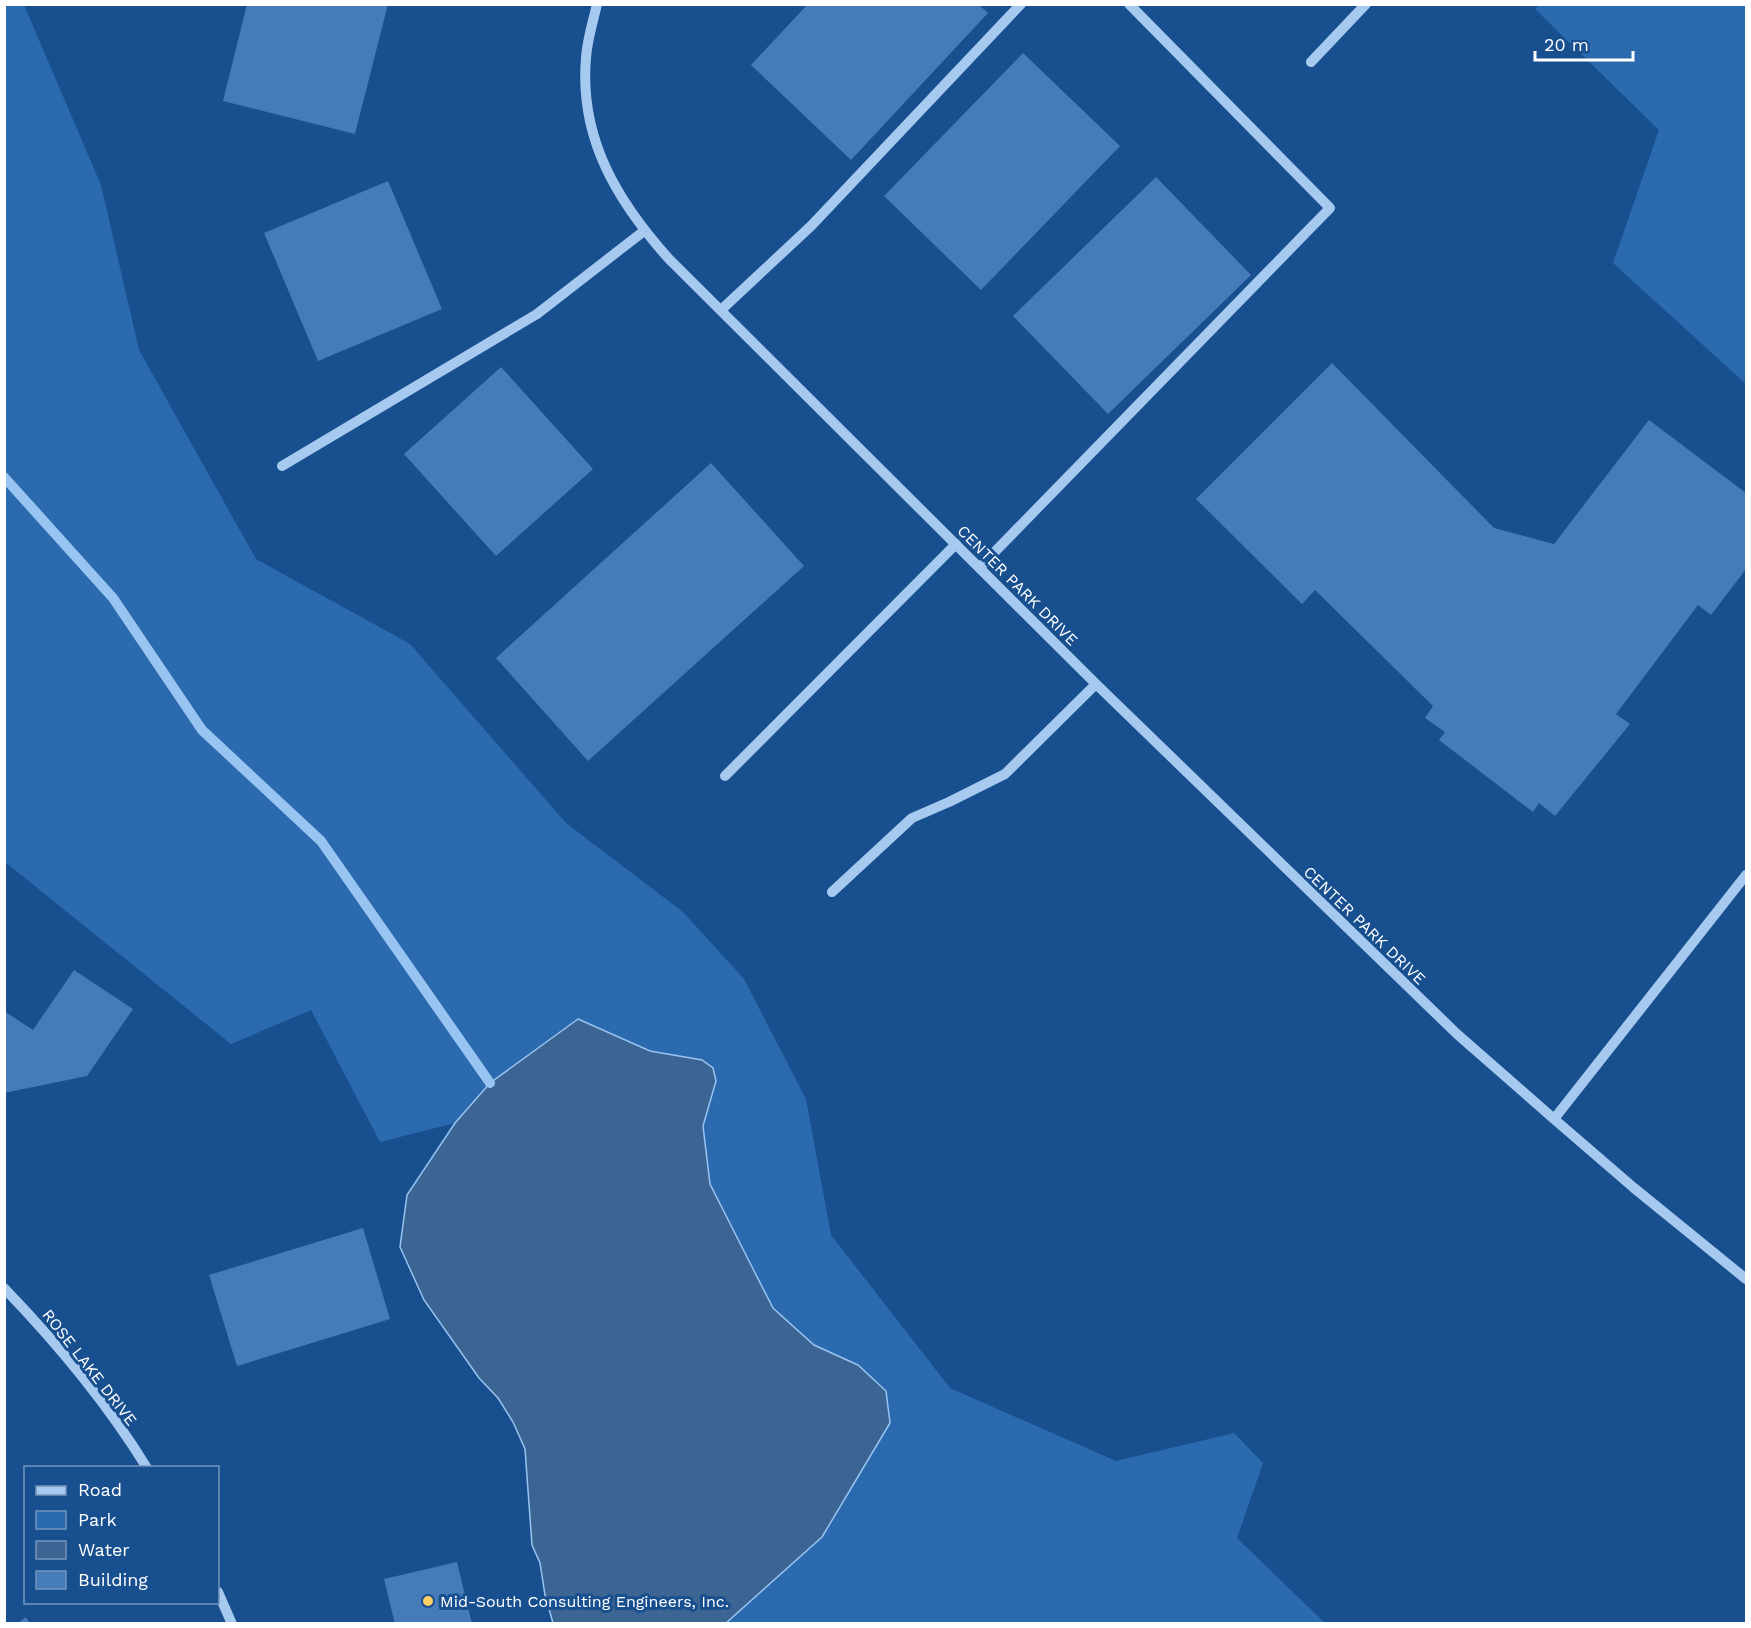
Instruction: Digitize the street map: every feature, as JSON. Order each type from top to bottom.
[{"type":"street","points":[[721,310],[811,226],[1021,4]]},
{"type":"street","points":[[980,567],[1330,208],[1129,4]]},
{"type":"street","points":[[1311,62],[1366,4]]},
{"type":"street","name":"CENTER PARK DRIVE","points":[[594,5],[586,58],[586,92],[589,121],[597,150],[625,204],[644,231],[669,259],[1096,684],[1457,1034],[1634,1188],[1746,1279]]},
{"type":"street","points":[[282,466],[537,314],[644,231]]},
{"type":"street","points":[[724,776],[956,544]]},
{"type":"street","points":[[832,892],[912,818],[1005,774],[1096,684]]},
{"type":"street","points":[[1554,1119],[1746,875]]},
{"type":"street","name":"ROSE LAKE DRIVE","points":[[4,1288],[39,1324],[78,1370],[146,1466]]},
{"type":"street","points":[[219,1594],[232,1623]]},
{"type":"green space","points":[[1540,4],[1746,5],[1746,384],[1613,263],[1659,130],[1535,9]]},
{"type":"green space","points":[[4,5],[24,5],[101,185],[139,350],[256,559],[410,644],[566,823],[683,912],[744,979],[806,1099],[831,1235],[950,1388],[1116,1461],[1234,1433],[1263,1463],[1237,1538],[1325,1623],[726,1623],[739,1611],[858,1365],[814,1345],[773,1308],[710,1184],[703,1126],[716,1081],[702,1060],[650,1051],[578,1019],[490,1083],[455,1123],[380,1142],[311,1010],[231,1044],[5,862]]},
{"type":"water","points":[[578,1019],[650,1051],[702,1060],[713,1068],[716,1081],[703,1126],[710,1184],[773,1308],[814,1345],[858,1365],[886,1391],[890,1423],[822,1537],[726,1623],[553,1623],[545,1595],[540,1563],[532,1545],[525,1449],[513,1422],[498,1398],[479,1378],[424,1300],[400,1247],[407,1195],[455,1123],[490,1083]]},
{"type":"building","points":[[247,4],[388,4],[355,134],[223,101]]},
{"type":"building","points":[[807,5],[979,5],[988,13],[851,160],[751,65]]},
{"type":"building","points":[[1023,53],[1120,146],[981,290],[884,196]]},
{"type":"building","points":[[1156,177],[1251,275],[1108,414],[1013,316]]},
{"type":"building","points":[[388,181],[442,309],[318,361],[264,233]]},
{"type":"building","points":[[1332,363],[1494,528],[1554,544],[1649,420],[1746,493],[1746,569],[1711,615],[1698,605],[1616,714],[1630,724],[1555,816],[1539,803],[1533,812],[1439,740],[1445,732],[1425,718],[1433,706],[1315,590],[1302,604],[1196,499]]},
{"type":"building","points":[[501,367],[593,469],[496,556],[404,454]]},
{"type":"building","points":[[711,463],[804,566],[588,761],[496,658]]},
{"type":"building","points":[[74,970],[133,1009],[87,1076],[4,1093],[4,1011],[33,1030]]},
{"type":"building","points":[[363,1228],[390,1319],[237,1366],[209,1275]]},
{"type":"building","name":"Mid-South Consulting Engineers, Inc.","points":[[457,1562],[472,1624],[395,1624],[384,1579]]},
{"type":"building","points":[[26,1617],[30,1624],[17,1624]]},
{"type":"waterway","points":[[4,477],[113,598],[202,730],[321,841],[490,1083]]},
{"type":"place","name":"Mid-South Consulting Engineers, Inc.","points":[[428,1601]]}]
